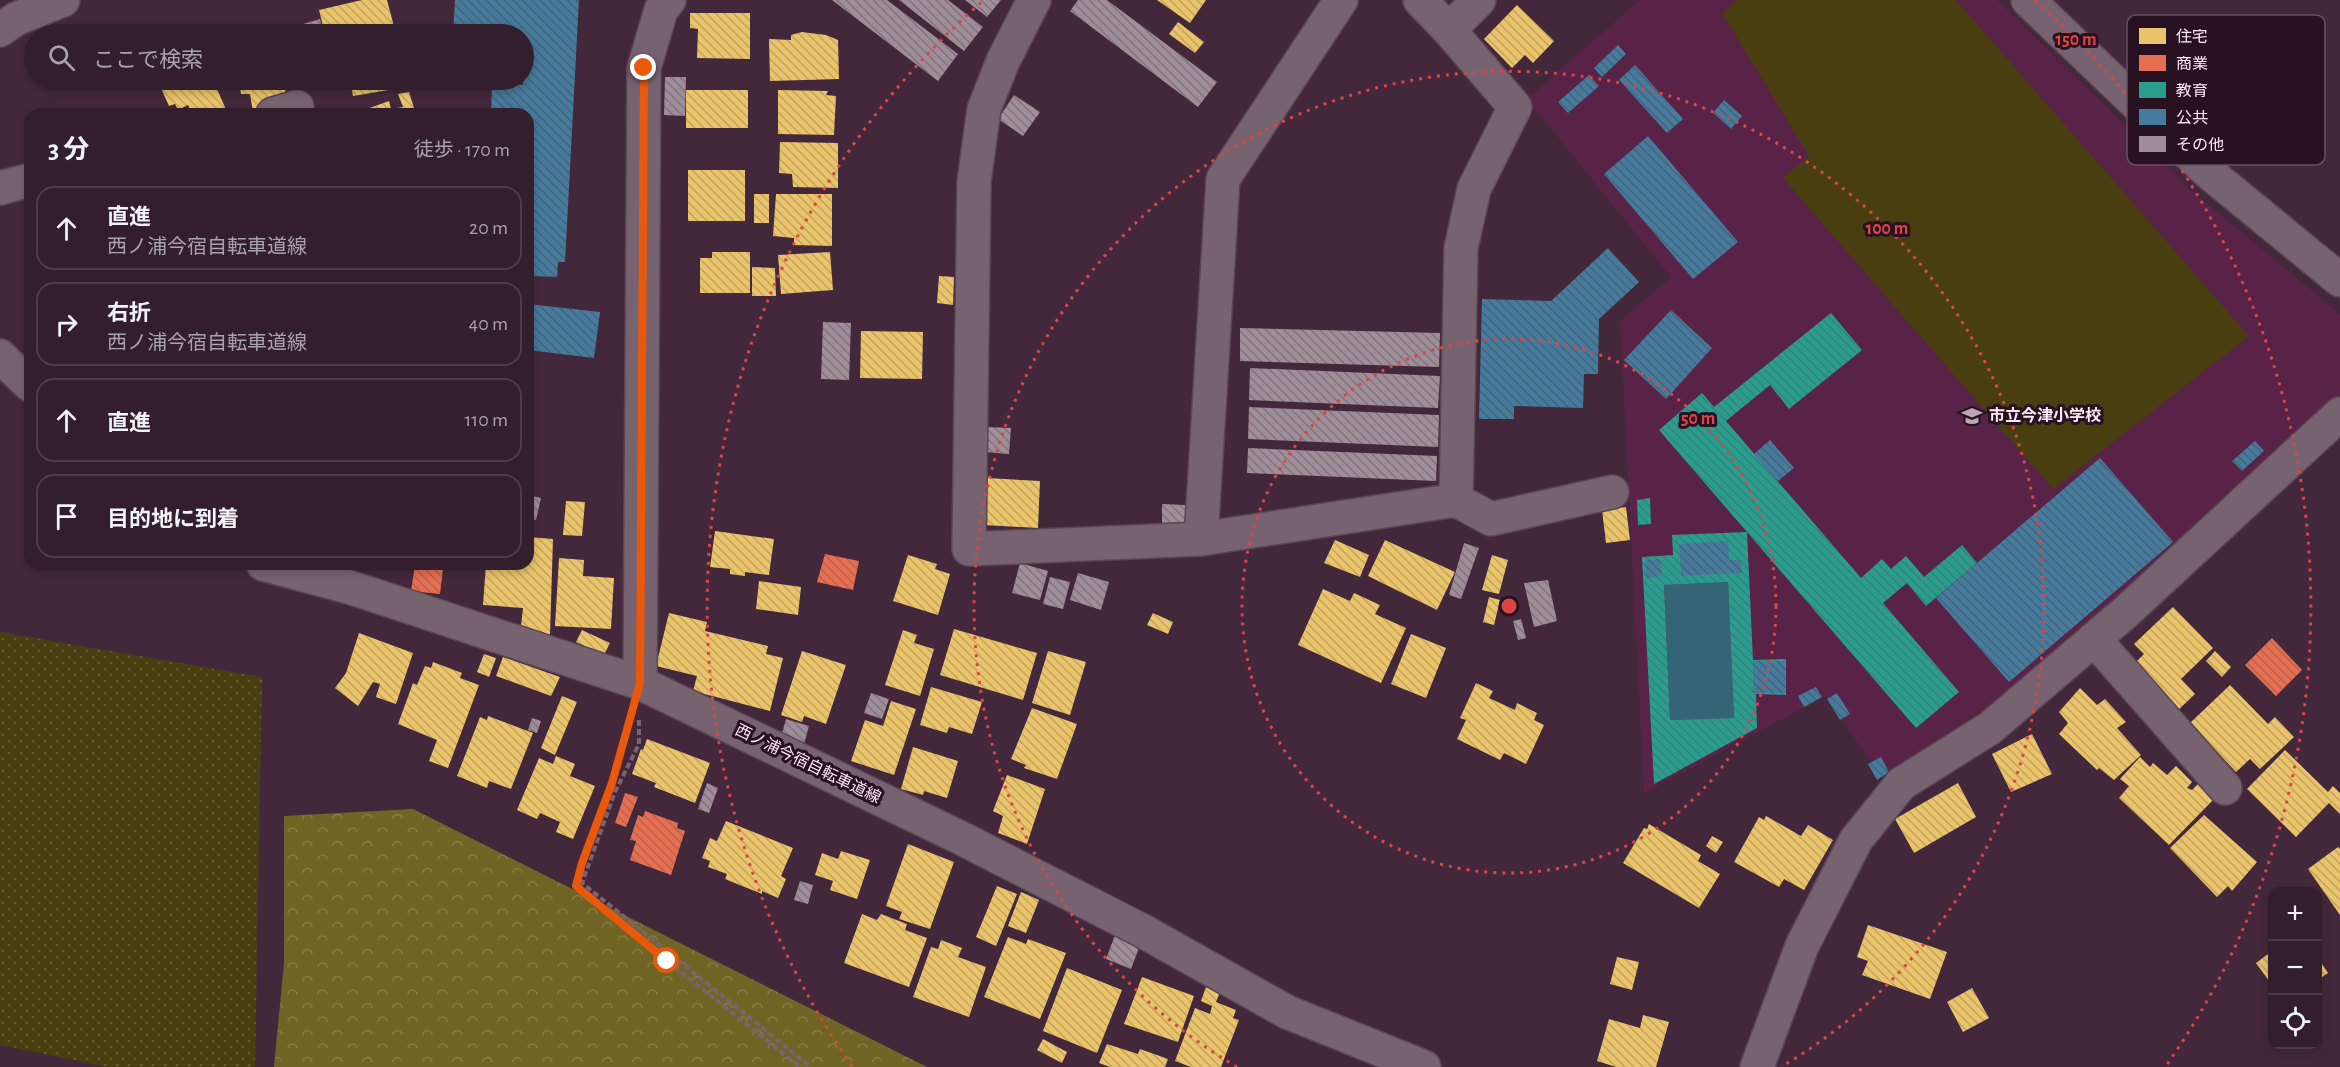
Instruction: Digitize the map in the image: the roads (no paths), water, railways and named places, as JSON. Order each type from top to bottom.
[{"type":"street","points":[[0,30],[16,19],[63,0]]},
{"type":"street","points":[[640,683],[644,68],[661,10],[669,0]]},
{"type":"street","points":[[1034,0],[1003,61],[984,109],[974,182],[969,549],[1201,540],[1456,500],[1491,519],[1612,492]]},
{"type":"street","points":[[1201,540],[1222,179],[1341,0]]},
{"type":"street","points":[[1420,0],[1515,107],[1474,189],[1461,248],[1456,500]]},
{"type":"street","points":[[1449,30],[1479,0]]},
{"type":"street","points":[[2046,6],[2127,89]]},
{"type":"street","points":[[2201,165],[2340,280]]},
{"type":"street","points":[[0,188],[24,182]]},
{"type":"street","points":[[0,356],[24,380]]},
{"type":"street","points":[[1757,1067],[1802,946],[1856,840],[1901,784],[1990,728],[2094,639],[2340,414]]},
{"type":"street","name":"西ノ浦今宿自転車道線","points":[[285,570],[349,587],[640,683],[963,839],[1141,930],[1287,1012],[1424,1067]]},
{"type":"street","points":[[2094,639],[2225,788]]},
{"type":"water","points":[[1728,582],[1734,718],[1670,720],[1664,585]]},
{"type":"place","name":"市立今津小学校","points":[[1972,416]]}]
